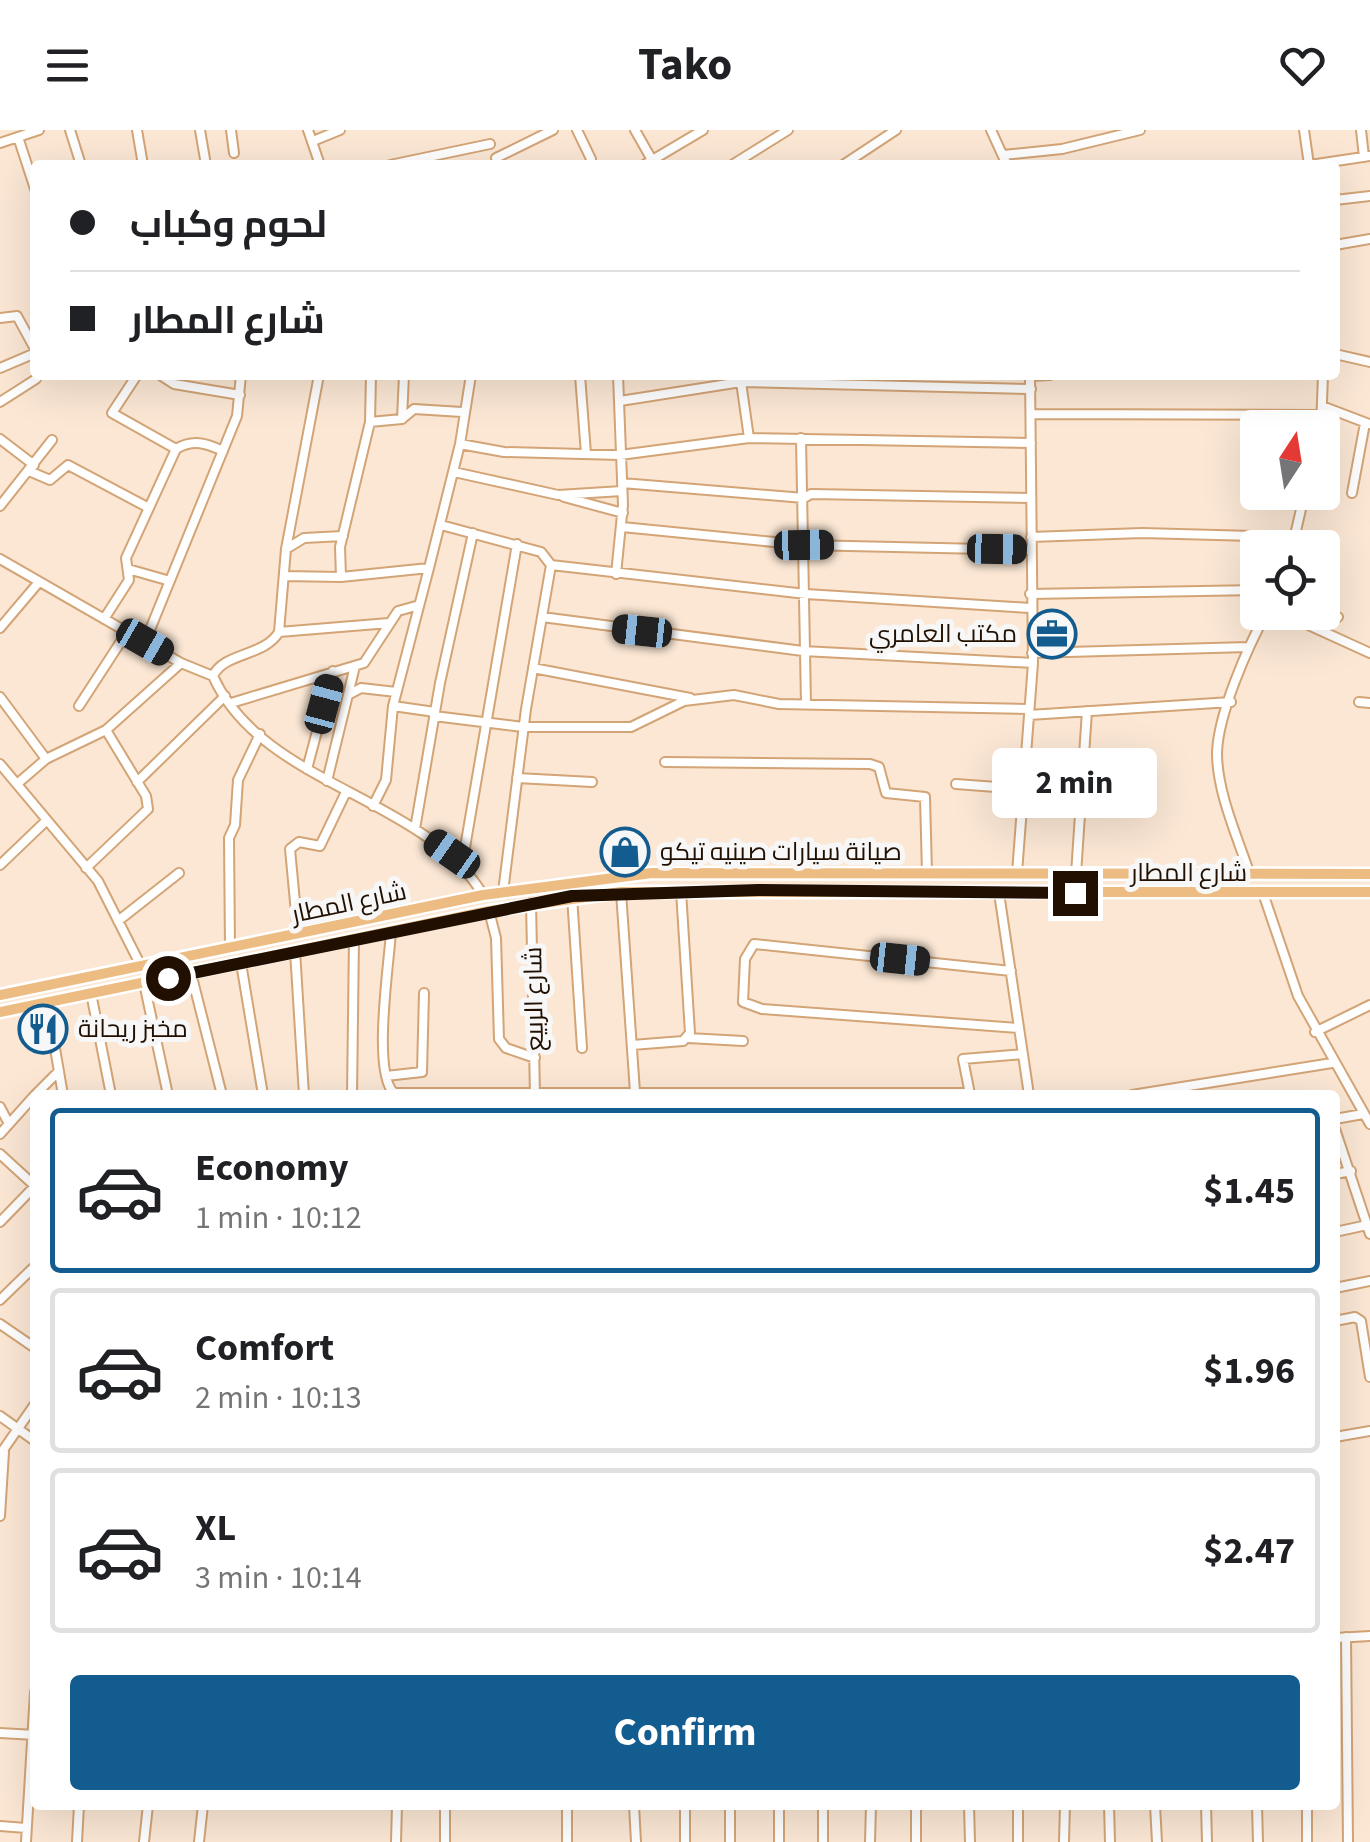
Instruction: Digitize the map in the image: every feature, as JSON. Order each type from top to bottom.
[{"type":"main road","points":[[744,872],[748,882],[744,890]]},
{"type":"main road","points":[[775,872],[776,890]]},
{"type":"main road","name":"شارع المطار","points":[[4,994],[482,895],[652,873],[1370,874]]},
{"type":"main road","name":"شارع المطار","points":[[5,1011],[572,896],[744,890],[1370,892]]},
{"type":"main road","points":[[358,938],[360,921]]},
{"type":"main road","points":[[333,927],[338,935],[336,943]]},
{"type":"main road","points":[[40,987],[36,995],[44,1003]]},
{"type":"main road","points":[[4,994],[14,1002],[5,1011]]},
{"type":"street","points":[[1,140],[39,130]]},
{"type":"street","points":[[70,130],[79,160]]},
{"type":"street","points":[[138,130],[142,160]]},
{"type":"street","points":[[200,130],[205,160]]},
{"type":"street","points":[[231,130],[234,153]]},
{"type":"street","points":[[308,130],[319,160]]},
{"type":"street","points":[[313,141],[340,130]]},
{"type":"street","points":[[486,130],[495,160]]},
{"type":"street","points":[[500,160],[553,130]]},
{"type":"street","points":[[577,130],[591,160]]},
{"type":"street","points":[[635,130],[647,160]]},
{"type":"street","points":[[653,160],[703,130]]},
{"type":"street","points":[[740,160],[788,130]]},
{"type":"street","points":[[851,160],[896,130]]},
{"type":"street","points":[[991,130],[1004,160]]},
{"type":"street","points":[[1084,130],[1088,143]]},
{"type":"street","points":[[1002,154],[1088,143],[1140,130]]},
{"type":"street","points":[[1304,130],[1309,160]]},
{"type":"street","points":[[1340,160],[1367,156],[1361,130]]},
{"type":"street","points":[[18,136],[30,173]]},
{"type":"street","points":[[414,160],[490,144]]},
{"type":"street","points":[[1340,199],[1370,196]]},
{"type":"street","points":[[1340,244],[1370,239]]},
{"type":"street","points":[[0,318],[16,316],[30,343]]},
{"type":"street","points":[[0,368],[30,353]]},
{"type":"street","points":[[1340,355],[1370,362]]},
{"type":"street","points":[[0,402],[34,380]]},
{"type":"street","points":[[134,380],[112,413],[176,449]]},
{"type":"street","points":[[168,380],[240,395]]},
{"type":"street","points":[[145,642],[237,416],[242,380]]},
{"type":"street","points":[[212,676],[224,664],[273,642],[278,632],[286,550],[318,380]]},
{"type":"street","points":[[341,577],[343,536],[370,422],[372,380]]},
{"type":"street","points":[[402,420],[404,380]]},
{"type":"street","points":[[373,806],[386,780],[393,706],[454,472],[470,380]]},
{"type":"street","points":[[580,380],[586,454]]},
{"type":"street","points":[[616,574],[622,527],[618,380]]},
{"type":"street","points":[[620,402],[767,380],[1030,390]]},
{"type":"street","points":[[891,380],[891,387]]},
{"type":"street","points":[[1017,874],[1033,658],[1030,380]]},
{"type":"street","points":[[1322,380],[1322,410]]},
{"type":"street","points":[[742,382],[749,438]]},
{"type":"street","points":[[370,422],[402,420],[414,409],[462,412]]},
{"type":"street","points":[[1031,414],[1240,411]]},
{"type":"street","points":[[1340,416],[1367,424],[1352,493]]},
{"type":"street","points":[[460,444],[504,452],[620,455],[749,438],[1031,442]]},
{"type":"street","points":[[801,438],[806,704]]},
{"type":"street","points":[[0,439],[50,480],[68,465],[149,508]]},
{"type":"street","points":[[0,506],[52,440]]},
{"type":"street","points":[[104,619],[129,580],[126,558],[176,449],[187,443],[206,443],[223,451]]},
{"type":"street","points":[[454,472],[622,513]]},
{"type":"street","points":[[558,495],[622,487],[804,498],[811,494],[1031,498]]},
{"type":"street","points":[[441,525],[542,552],[551,564],[616,574],[806,594],[1030,608]]},
{"type":"street","points":[[622,527],[804,545],[1031,550]]},
{"type":"street","points":[[415,829],[434,714],[473,533]]},
{"type":"street","points":[[1031,537],[1142,533],[1240,536]]},
{"type":"street","points":[[286,550],[304,538],[343,536]]},
{"type":"street","points":[[462,865],[517,544]]},
{"type":"street","points":[[0,560],[181,663],[212,676],[260,734],[327,781],[415,829],[462,865],[482,895]]},
{"type":"street","points":[[503,892],[523,727],[551,564]]},
{"type":"street","points":[[284,576],[341,577],[429,568]]},
{"type":"street","points":[[128,569],[170,581]]},
{"type":"street","points":[[0,628],[39,582]]},
{"type":"street","points":[[1030,594],[1240,590]]},
{"type":"street","points":[[137,782],[228,700],[370,659],[398,611],[416,606]]},
{"type":"street","points":[[542,617],[803,651],[1033,658],[1248,647]]},
{"type":"street","points":[[278,632],[389,623]]},
{"type":"street","points":[[1250,875],[1217,750],[1248,647],[1258,630]]},
{"type":"street","points":[[1320,630],[1370,653]]},
{"type":"street","points":[[79,706],[127,632]]},
{"type":"street","points":[[17,784],[46,759],[106,730],[181,663]]},
{"type":"street","points":[[327,781],[355,666]]},
{"type":"street","points":[[533,668],[693,699],[734,695],[779,704],[1029,712],[1230,702]]},
{"type":"street","points":[[307,768],[334,671]]},
{"type":"street","points":[[348,695],[369,687],[396,692]]},
{"type":"street","points":[[0,697],[46,759]]},
{"type":"street","points":[[393,706],[523,727],[631,727],[693,699]]},
{"type":"street","points":[[1360,702],[1370,704]]},
{"type":"street","points":[[1076,874],[1087,711]]},
{"type":"street","points":[[86,868],[148,809],[106,730]]},
{"type":"street","points":[[230,948],[229,838],[235,825],[238,780],[260,734]]},
{"type":"street","points":[[665,762],[879,767],[886,793],[925,797],[928,873]]},
{"type":"street","points":[[0,764],[86,868],[141,966]]},
{"type":"street","points":[[517,778],[592,782]]},
{"type":"street","points":[[956,784],[1023,789]]},
{"type":"street","points":[[298,934],[290,849],[299,842],[320,846],[346,792]]},
{"type":"street","points":[[0,865],[47,820]]},
{"type":"street","points":[[118,921],[178,873]]},
{"type":"street","points":[[680,891],[688,1038]]},
{"type":"street","points":[[621,892],[633,1090]]},
{"type":"street","points":[[999,893],[1027,1090]]},
{"type":"street","points":[[1263,893],[1284,962],[1315,1032],[1370,1124]]},
{"type":"street","points":[[572,896],[582,1048]]},
{"type":"street","name":"شارع الربيع","points":[[531,903],[535,1090]]},
{"type":"street","points":[[489,911],[495,924],[499,1039],[506,1048],[535,1058]]},
{"type":"street","points":[[391,932],[386,1076],[393,1090]]},
{"type":"street","points":[[352,1090],[358,938]]},
{"type":"street","points":[[1010,970],[754,944],[744,958],[742,1002],[762,1009],[1019,1028]]},
{"type":"street","points":[[295,951],[304,1090]]},
{"type":"street","points":[[241,963],[262,1090]]},
{"type":"street","points":[[192,973],[221,1090]]},
{"type":"street","points":[[144,982],[167,1090]]},
{"type":"street","points":[[386,1076],[422,1072],[424,992]]},
{"type":"street","points":[[91,994],[111,1090]]},
{"type":"street","points":[[44,1003],[63,1090]]},
{"type":"street","points":[[1315,1032],[1370,1004]]},
{"type":"street","points":[[632,1045],[688,1038],[743,1041]]},
{"type":"street","points":[[970,1090],[964,1059],[1022,1054]]},
{"type":"street","points":[[1163,1090],[1332,1063]]},
{"type":"street","points":[[40,1090],[59,1070]]},
{"type":"street","points":[[0,1134],[30,1101]]},
{"type":"street","points":[[0,1107],[9,1124]]},
{"type":"street","points":[[1340,1118],[1363,1114]]},
{"type":"street","points":[[1340,1143],[1368,1229],[1340,1232]]},
{"type":"street","points":[[0,1154],[30,1181]]},
{"type":"street","points":[[1340,1173],[1350,1171]]},
{"type":"street","points":[[0,1222],[30,1191]]},
{"type":"street","points":[[0,1300],[30,1271]]},
{"type":"street","points":[[1340,1287],[1370,1282]]},
{"type":"street","points":[[1340,1320],[1355,1317],[1361,1321],[1370,1377]]},
{"type":"street","points":[[0,1324],[30,1345]]},
{"type":"street","points":[[0,1516],[2,1453],[30,1411]]},
{"type":"street","points":[[0,1416],[30,1437]]},
{"type":"street","points":[[1340,1436],[1370,1431]]},
{"type":"street","points":[[1340,1638],[1370,1636]]},
{"type":"street","points":[[1346,1637],[1348,1842]]},
{"type":"street","points":[[0,1733],[30,1735]]},
{"type":"street","points":[[26,1842],[30,1782]]},
{"type":"street","points":[[77,1842],[79,1810]]},
{"type":"street","points":[[144,1842],[147,1810]]},
{"type":"street","points":[[199,1842],[203,1810]]},
{"type":"street","points":[[396,1842],[397,1810]]},
{"type":"street","points":[[445,1810],[445,1842]]},
{"type":"street","points":[[567,1810],[567,1842]]},
{"type":"street","points":[[634,1810],[636,1842]]},
{"type":"street","points":[[685,1810],[685,1842]]},
{"type":"street","points":[[730,1810],[730,1842]]},
{"type":"street","points":[[779,1810],[779,1842]]},
{"type":"street","points":[[823,1810],[823,1842]]},
{"type":"street","points":[[870,1810],[870,1842]]},
{"type":"street","points":[[916,1810],[916,1842]]},
{"type":"street","points":[[970,1810],[970,1842]]},
{"type":"street","points":[[1018,1810],[1018,1842]]},
{"type":"street","points":[[1064,1842],[1065,1810]]},
{"type":"street","points":[[1109,1810],[1110,1842]]},
{"type":"street","points":[[1155,1810],[1156,1842]]},
{"type":"street","points":[[1206,1810],[1207,1842]]},
{"type":"street","points":[[1257,1810],[1258,1842]]},
{"type":"street","points":[[1306,1842],[1307,1810]]},
{"type":"street","points":[[0,1826],[26,1828]]},
{"type":"place","name":"مكتب العامري","points":[[1052,634]]},
{"type":"place","name":"صيانة سيارات صينيه تيكو","points":[[625,852]]},
{"type":"place","name":"مخبز ريحانة","points":[[43,1029]]},
{"type":"route","points":[[168,978],[572,896],[758,890],[1075,893]]}]
